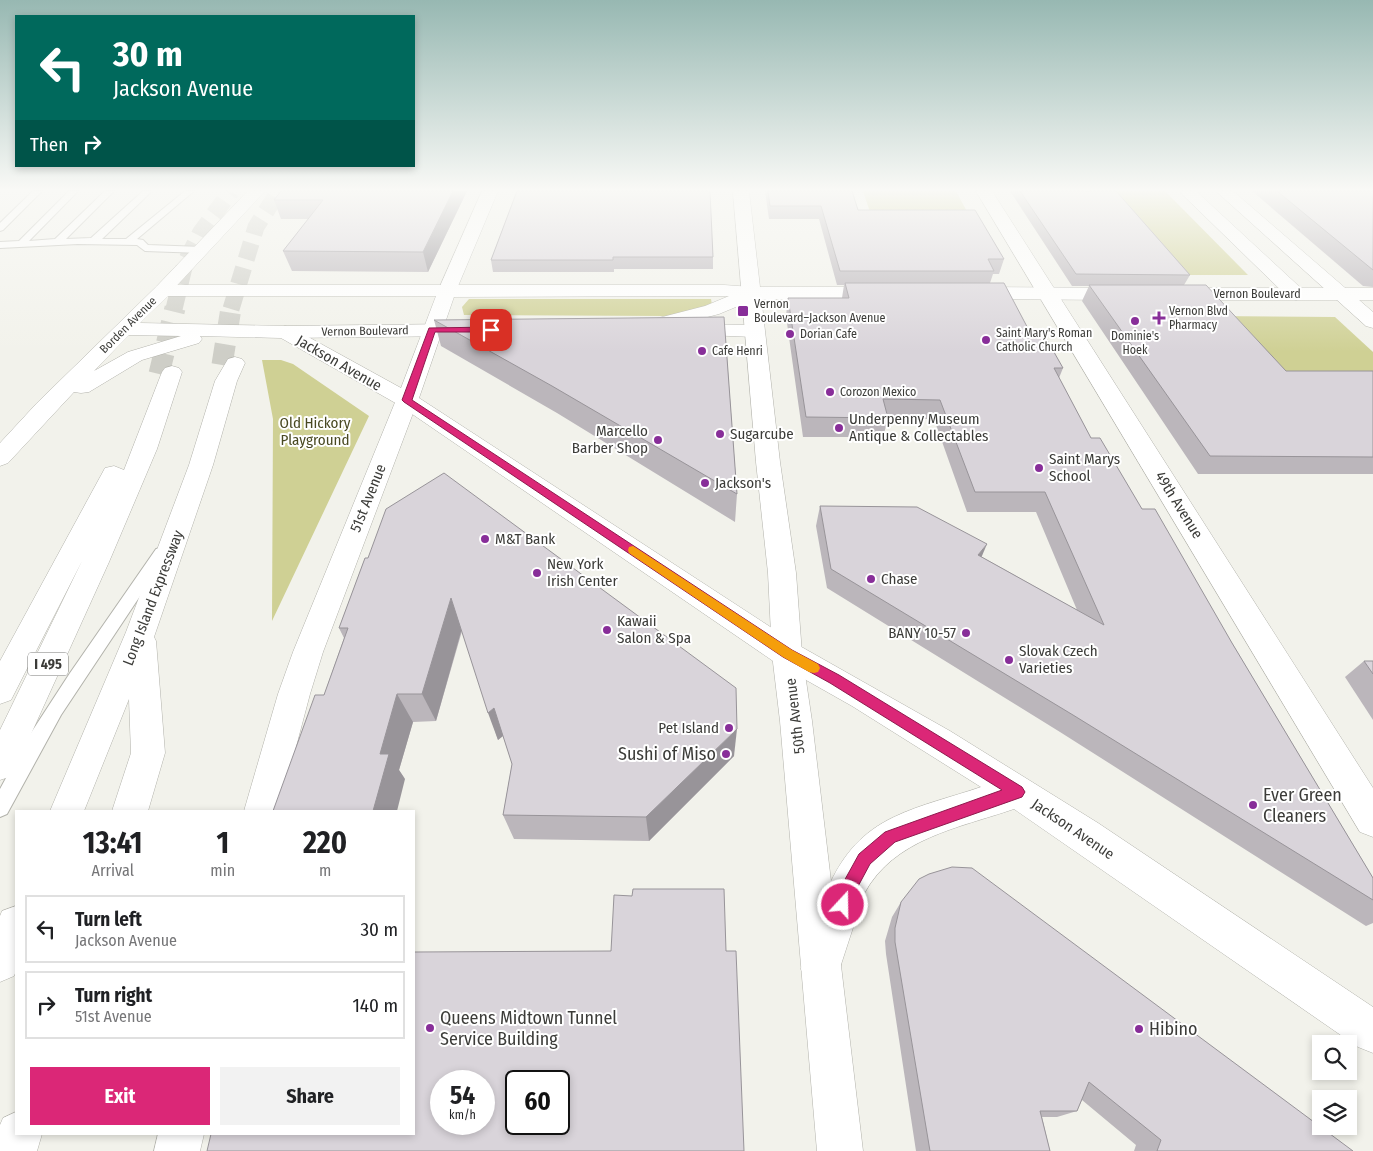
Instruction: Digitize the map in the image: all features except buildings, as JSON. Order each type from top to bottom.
[{"type":"main road","name":"Borden Avenue","points":[[0,458],[45,408],[207,245]]},
{"type":"main road","name":"51st Avenue","points":[[261,810],[294,694],[308,652],[407,400],[447,291],[467,245]]},
{"type":"main road","name":"50th Avenue","points":[[747,245],[773,510],[782,574],[787,654],[798,735],[840,1151]]},
{"type":"main road","name":"49th Avenue","points":[[1017,245],[1373,820]]},
{"type":"main road","points":[[1244,245],[1296,294]]},
{"type":"main road","points":[[1285,245],[1373,322]]},
{"type":"main road","points":[[163,290],[724,290],[752,293],[893,293]]},
{"type":"main road","points":[[752,293],[712,310],[633,328],[754,331]]},
{"type":"main road","points":[[951,293],[1136,294]]},
{"type":"main road","name":"Vernon Boulevard","points":[[1164,294],[1373,294]]},
{"type":"main road","name":"Vernon Boulevard","points":[[124,329],[285,332],[482,330]]},
{"type":"main road","points":[[45,408],[111,368],[135,356],[173,343],[223,331]]},
{"type":"main road","name":"Jackson Avenue","points":[[285,332],[407,400],[787,654],[834,679],[1017,792],[1373,1032]]},
{"type":"main road","name":"Long Island Expressway","points":[[67,810],[141,632],[214,424],[228,370]]},
{"type":"main road","name":"I 495","points":[[0,691],[101,502],[165,373],[145,449],[8,769]]},
{"type":"main road","points":[[130,810],[148,753],[141,632]]},
{"type":"main road","points":[[821,969],[848,889],[865,859],[876,848],[891,837],[907,829],[1017,792]]},
{"type":"main road","points":[[0,962],[15,927]]},
{"type":"main road","points":[[14,1151],[19,1135]]},
{"type":"main road","points":[[177,1151],[181,1135]]},
{"type":"lane","points":[[143,245],[146,248],[202,250]]},
{"type":"lane","points":[[0,808],[8,769],[93,653],[180,525]]},
{"type":"green space","points":[[1152,245],[1218,245],[1248,275],[1179,275]]},
{"type":"green space","points":[[469,299],[711,299],[712,305],[667,316],[464,315],[462,307]]},
{"type":"green space","points":[[1211,316],[1335,317],[1373,352],[1373,388],[1272,387]]},
{"type":"green space","name":"Old Hickory Playground","points":[[262,360],[281,360],[293,364],[369,416],[272,621],[273,419]]},
{"type":"tunnel","points":[[174,309],[185,263],[194,245]]},
{"type":"tunnel","points":[[231,309],[251,245]]},
{"type":"tunnel","points":[[159,374],[175,308]]},
{"type":"tunnel","points":[[222,365],[231,308]]},
{"type":"slow traffic","points":[[633,550],[787,654],[814,668]]},
{"type":"place","name":"Vernon Boulevard–Jackson Avenue","points":[[743,311]]},
{"type":"place","name":"Vernon Blvd Pharmacy","points":[[1159,318]]},
{"type":"place","name":"Dominie's Hoek","points":[[1135,321]]},
{"type":"place","name":"Dorian Cafe","points":[[790,334]]},
{"type":"place","name":"Saint Mary's Roman Catholic Church","points":[[986,340]]},
{"type":"place","name":"Cafe Henri","points":[[702,351]]},
{"type":"place","name":"Corozon Mexico","points":[[830,392]]},
{"type":"place","name":"Underpenny Museum Antique & Collectables","points":[[839,428]]},
{"type":"place","name":"Sugarcube","points":[[720,434]]},
{"type":"place","name":"Marcello Barber Shop","points":[[658,440]]},
{"type":"place","name":"Saint Marys School","points":[[1039,468]]},
{"type":"place","name":"Jackson's","points":[[705,483]]},
{"type":"place","name":"M&T Bank","points":[[485,539]]},
{"type":"place","name":"New York Irish Center","points":[[537,573]]},
{"type":"place","name":"Chase","points":[[871,579]]},
{"type":"place","name":"Kawaii Salon & Spa","points":[[607,630]]},
{"type":"place","name":"BANY 10-57","points":[[966,633]]},
{"type":"place","name":"Slovak Czech Varieties","points":[[1009,660]]},
{"type":"place","name":"Pet Island","points":[[729,728]]},
{"type":"place","name":"Sushi of Miso","points":[[726,754]]},
{"type":"place","name":"Ever Green Cleaners","points":[[1253,805]]},
{"type":"place","name":"Queens Midtown Tunnel Service Building","points":[[430,1028]]},
{"type":"place","name":"Hibino","points":[[1139,1029]]},
{"type":"route","points":[[491,330],[432,330],[407,400],[742,622],[787,654],[834,679],[1017,792],[907,829],[891,837],[865,859],[856,872],[843,905]]}]
